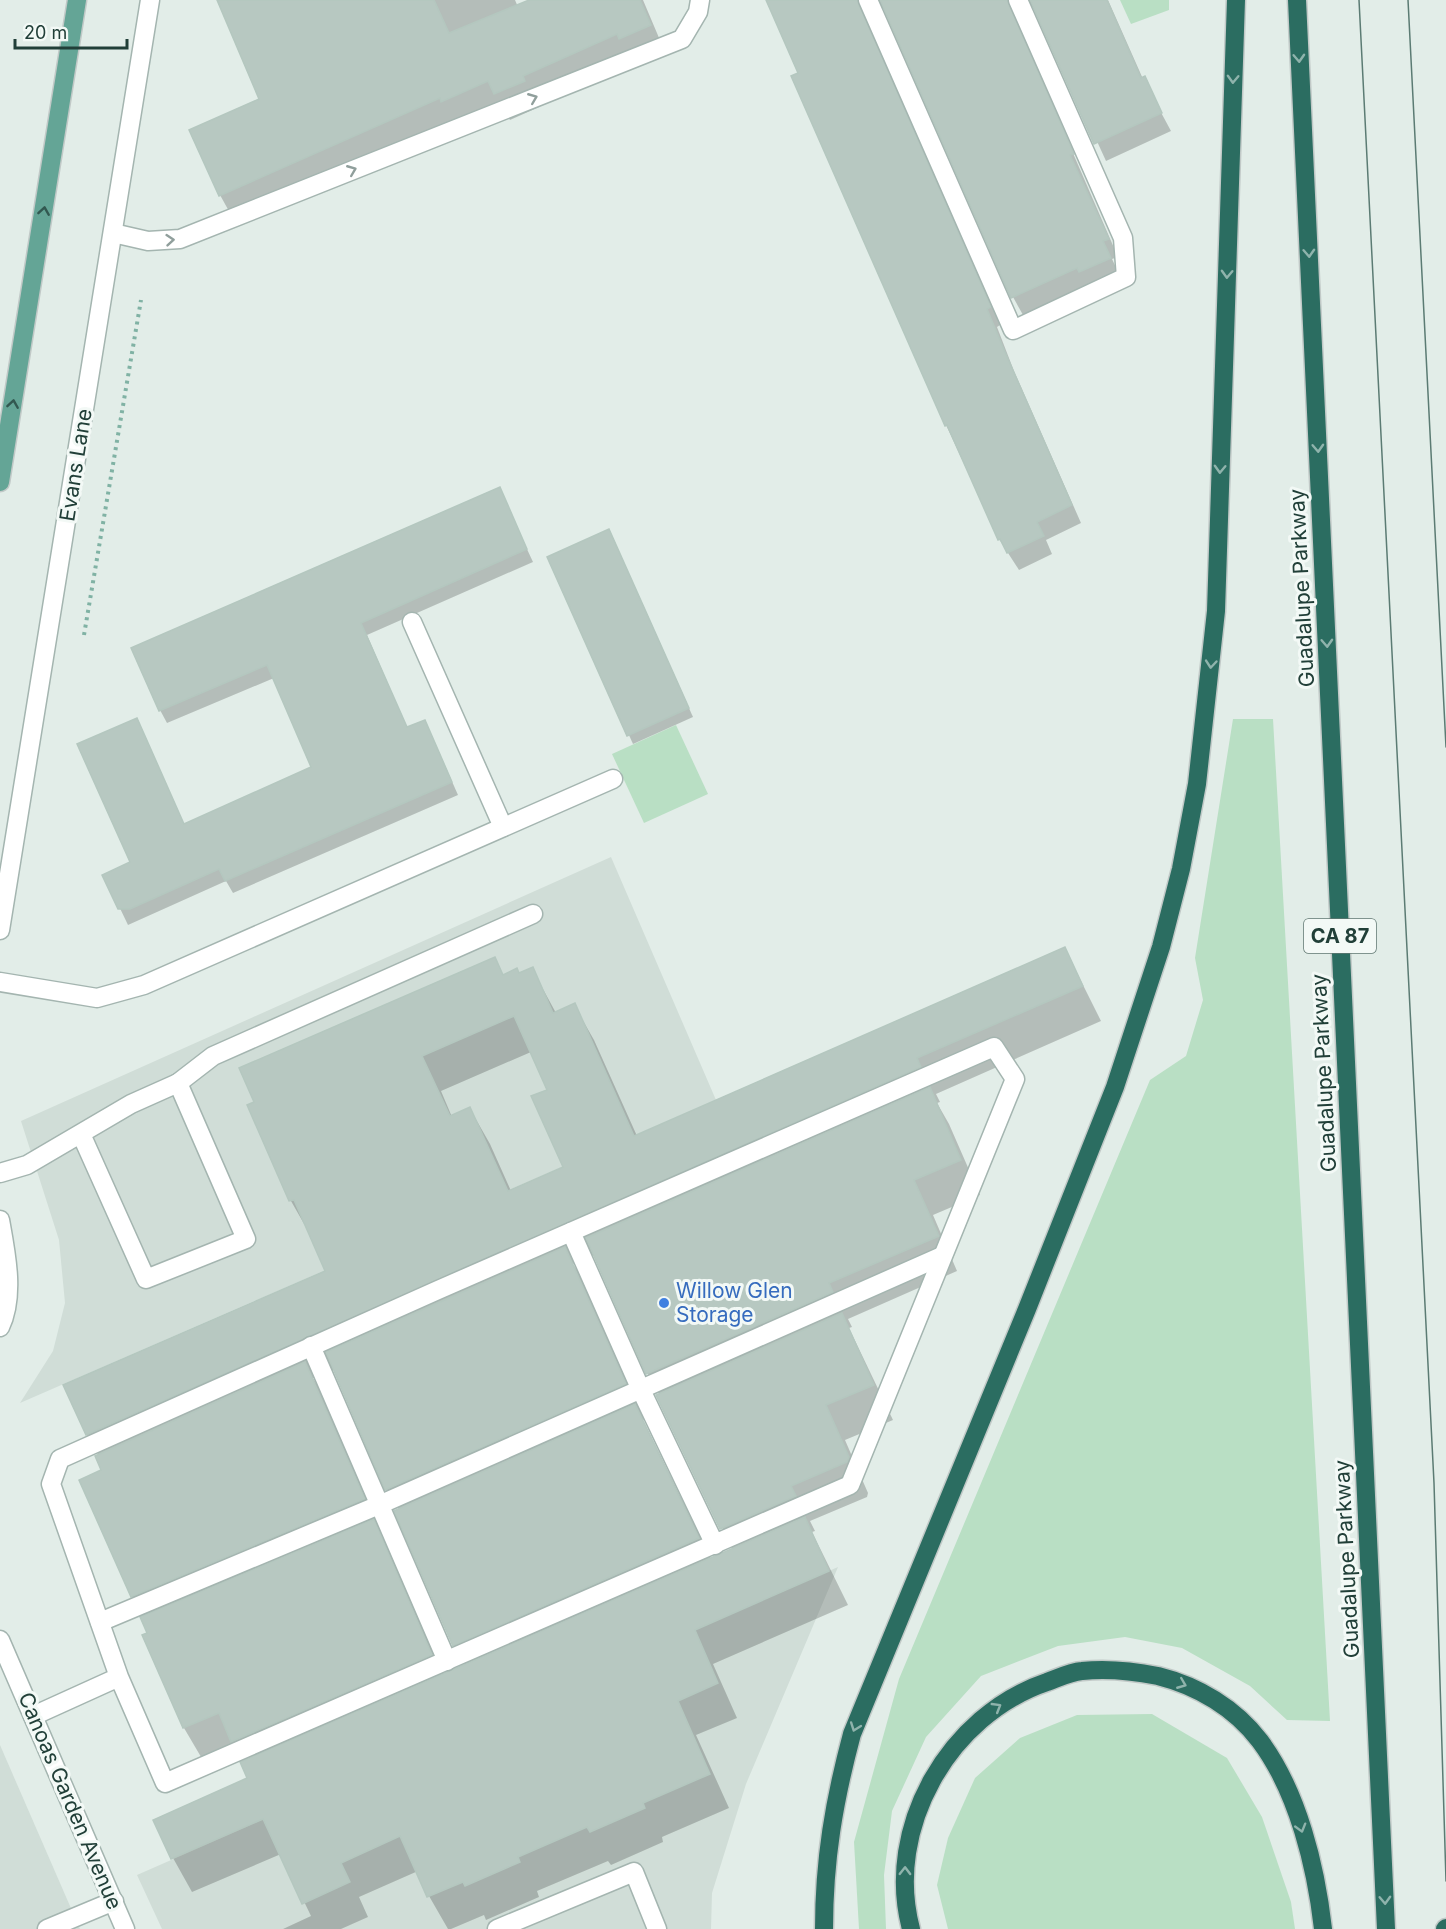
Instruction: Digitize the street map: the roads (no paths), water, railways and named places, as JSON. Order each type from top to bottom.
[{"type":"highway","points":[[824,1929],[825,1864],[835,1798],[852,1734],[1028,1309],[1115,1088],[1161,947],[1181,869],[1197,784],[1215,611],[1236,0]]},
{"type":"highway","name":"Guadalupe Parkway","points":[[1297,0],[1386,1929]]},
{"type":"highway","points":[[911,1929],[906,1911],[905,1865],[913,1822],[930,1781],[949,1754],[988,1712],[1032,1687],[1080,1671],[1100,1670],[1129,1670],[1180,1682],[1222,1703],[1260,1740],[1280,1775],[1298,1819],[1312,1866],[1323,1925]]},
{"type":"main road","points":[[0,482],[77,0]]},
{"type":"street","name":"Evans Lane","points":[[0,930],[150,0]]},
{"type":"street","points":[[113,233],[148,241],[180,239],[256,209],[682,39],[698,12],[700,0]]},
{"type":"street","points":[[868,0],[1013,330],[1126,277],[1123,238],[1018,0]]},
{"type":"street","points":[[412,622],[503,827]]},
{"type":"street","points":[[0,982],[97,998],[144,986],[613,778]]},
{"type":"street","points":[[0,1173],[27,1165],[131,1104],[178,1083],[213,1056],[533,914]]},
{"type":"street","points":[[994,1047],[1015,1079],[942,1256],[850,1485],[165,1783],[119,1677],[51,1484],[60,1459],[311,1346],[994,1047]]},
{"type":"street","points":[[81,1134],[146,1280],[246,1239],[178,1083]]},
{"type":"street","points":[[0,1220],[7,1272],[8,1311],[0,1328]]},
{"type":"street","points":[[571,1232],[641,1390],[715,1545]]},
{"type":"street","points":[[100,1622],[379,1505],[942,1256]]},
{"type":"street","points":[[311,1346],[447,1661]]},
{"type":"street","name":"Canoas Garden Avenue","points":[[0,1640],[125,1929]]},
{"type":"street","points":[[33,1716],[119,1677]]},
{"type":"street","points":[[497,1929],[634,1872],[657,1929]]},
{"type":"street","points":[[47,1929],[114,1902]]},
{"type":"tram line","points":[[1359,0],[1434,1483],[1446,1881]]},
{"type":"tram line","points":[[1408,0],[1446,747]]},
{"type":"place","name":"Willow Glen Storage","points":[[664,1303]]}]
